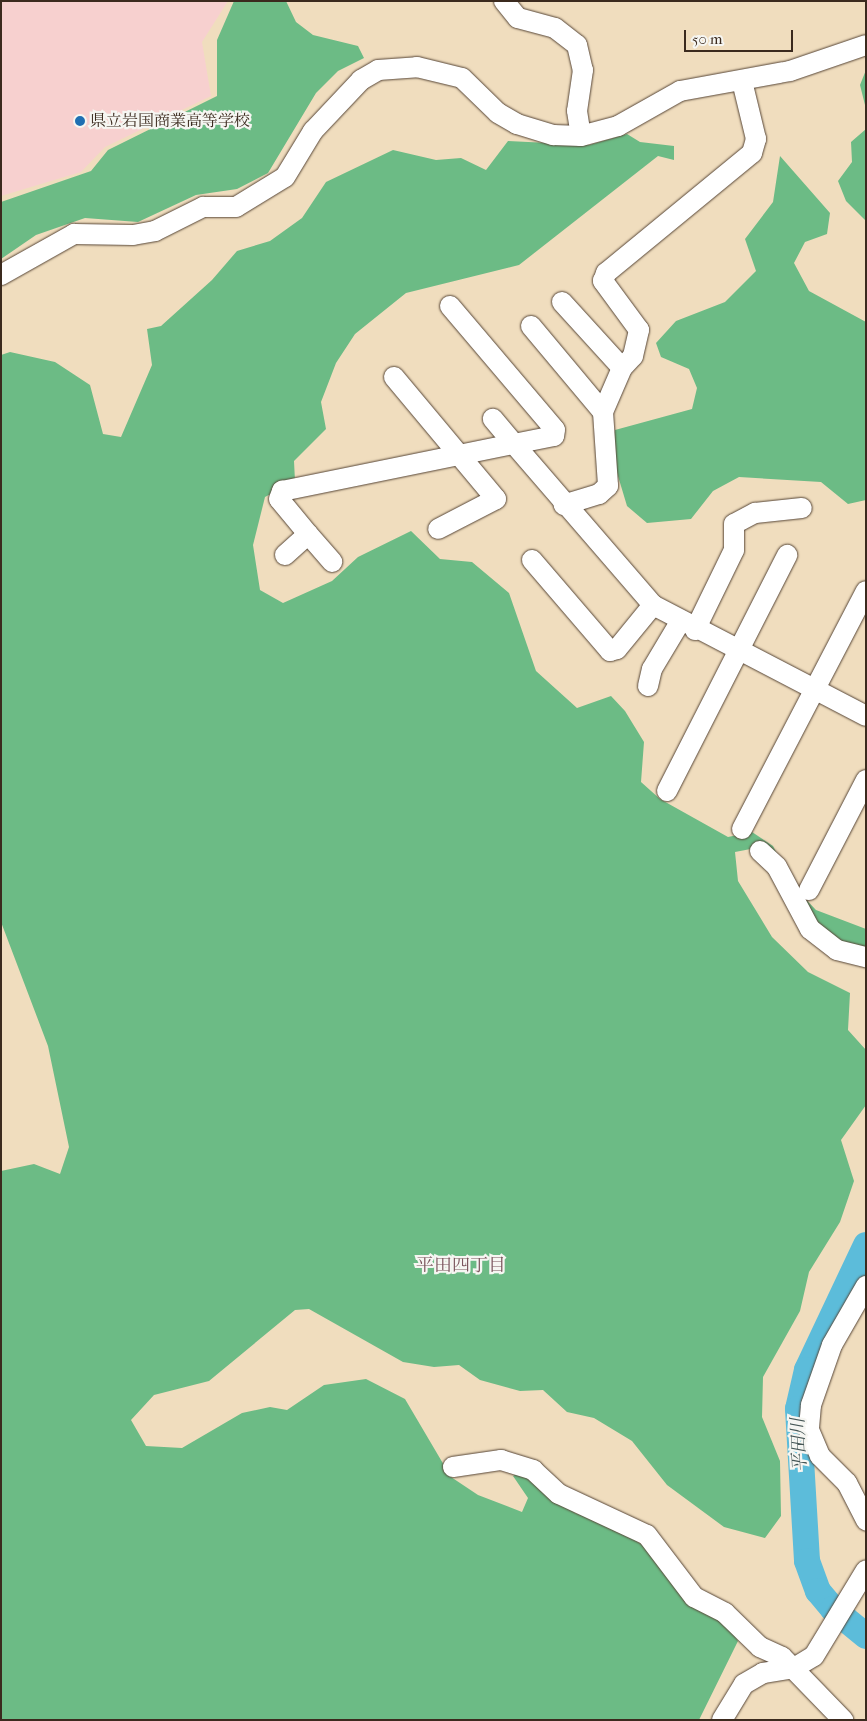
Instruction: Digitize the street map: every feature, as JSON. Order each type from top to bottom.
[{"type":"street","points":[[504,1],[518,18],[555,28],[577,45],[583,70],[577,111],[581,136]]},
{"type":"street","points":[[1,275],[74,234],[133,235],[155,231],[203,207],[236,207],[285,177],[313,130],[361,80],[378,70],[417,67],[462,78],[498,113],[517,124],[553,135],[581,136],[618,126],[680,91],[790,71],[866,45]]},
{"type":"street","points":[[564,505],[599,494],[608,486],[604,412],[622,368],[633,356],[639,330],[603,281],[606,273],[752,153],[756,139],[742,81]]},
{"type":"street","points":[[562,302],[622,368]]},
{"type":"street","points":[[332,562],[279,499],[282,491],[456,454],[554,436],[555,430],[450,306]]},
{"type":"street","points":[[531,326],[604,412]]},
{"type":"street","points":[[394,377],[456,454],[496,499],[438,529]]},
{"type":"street","points":[[493,419],[564,505],[653,604],[688,626],[866,716]]},
{"type":"street","points":[[648,686],[652,669],[688,626],[734,550],[734,524],[755,513],[802,508]]},
{"type":"street","points":[[286,555],[308,534]]},
{"type":"street","points":[[667,791],[787,555]]},
{"type":"street","points":[[532,560],[610,651],[618,649],[653,604]]},
{"type":"street","points":[[742,829],[866,591]]},
{"type":"street","points":[[810,890],[866,780]]},
{"type":"street","points":[[760,851],[777,867],[810,929],[837,950],[866,957]]},
{"type":"street","points":[[864,1293],[832,1345],[811,1405],[809,1430],[820,1456],[847,1483],[866,1520]]},
{"type":"street","points":[[453,1467],[501,1460],[532,1470],[559,1494],[647,1535],[694,1597],[724,1613],[760,1647],[777,1653],[794,1668],[843,1720]]},
{"type":"street","points":[[722,1720],[744,1684],[763,1673],[794,1668],[814,1656],[839,1620],[866,1570]]},
{"type":"shaded area","name":"県立岩国商業高等学校","points":[[1,1],[228,1],[202,42],[211,96],[105,147],[81,172],[1,196]]},
{"type":"green space","points":[[234,1],[286,1],[296,22],[313,35],[358,46],[364,58],[338,71],[316,93],[268,173],[237,189],[196,195],[138,222],[85,218],[36,235],[1,259],[1,202],[91,171],[108,150],[217,96],[217,40]]},
{"type":"green space","points":[[866,70],[866,109],[860,85]]},
{"type":"green space","points":[[866,129],[866,221],[846,201],[838,181],[852,162],[851,142]]},
{"type":"green space","points":[[627,134],[640,142],[674,146],[674,160],[658,156],[519,265],[406,293],[355,334],[336,363],[321,402],[326,429],[294,461],[295,481],[265,497],[253,545],[260,590],[283,603],[332,581],[358,557],[411,531],[440,559],[472,562],[509,593],[536,671],[577,708],[611,696],[625,711],[644,742],[641,782],[660,799],[728,837],[752,832],[773,846],[794,887],[816,910],[866,929],[866,948],[838,941],[817,924],[761,847],[735,852],[738,881],[772,937],[808,972],[850,993],[848,1030],[866,1050],[866,1105],[841,1140],[854,1181],[840,1222],[809,1272],[800,1311],[763,1377],[762,1417],[780,1461],[781,1516],[765,1538],[724,1527],[667,1485],[632,1441],[594,1418],[567,1412],[543,1390],[520,1391],[480,1380],[459,1365],[434,1367],[403,1362],[309,1309],[295,1310],[209,1381],[154,1395],[131,1420],[146,1446],[182,1448],[242,1413],[270,1407],[287,1410],[324,1385],[366,1379],[405,1399],[451,1477],[478,1495],[522,1512],[528,1498],[513,1476],[526,1468],[575,1513],[618,1528],[648,1549],[729,1627],[738,1641],[699,1720],[1,1720],[1,1171],[34,1164],[60,1174],[69,1147],[48,1046],[1,922],[1,355],[10,352],[55,362],[90,385],[103,434],[121,437],[152,365],[147,329],[161,326],[212,280],[237,251],[270,241],[302,218],[326,182],[393,150],[436,160],[461,158],[486,170],[508,141],[589,145]]},
{"type":"green space","points":[[780,156],[830,213],[827,234],[805,242],[794,263],[809,291],[866,322],[866,500],[848,504],[821,482],[739,477],[713,491],[691,519],[647,523],[627,506],[609,446],[615,430],[692,409],[697,388],[689,369],[661,357],[656,343],[676,321],[725,302],[756,271],[745,239],[773,202]]},
{"type":"waterway","name":"平田川","points":[[866,1245],[807,1370],[798,1409],[807,1561],[818,1591],[833,1609],[866,1636]]},
{"type":"place","name":"県立岩国商業高等学校","points":[[80,121]]},
{"type":"district","name":"平田四丁目","points":[[461,1266]]}]
